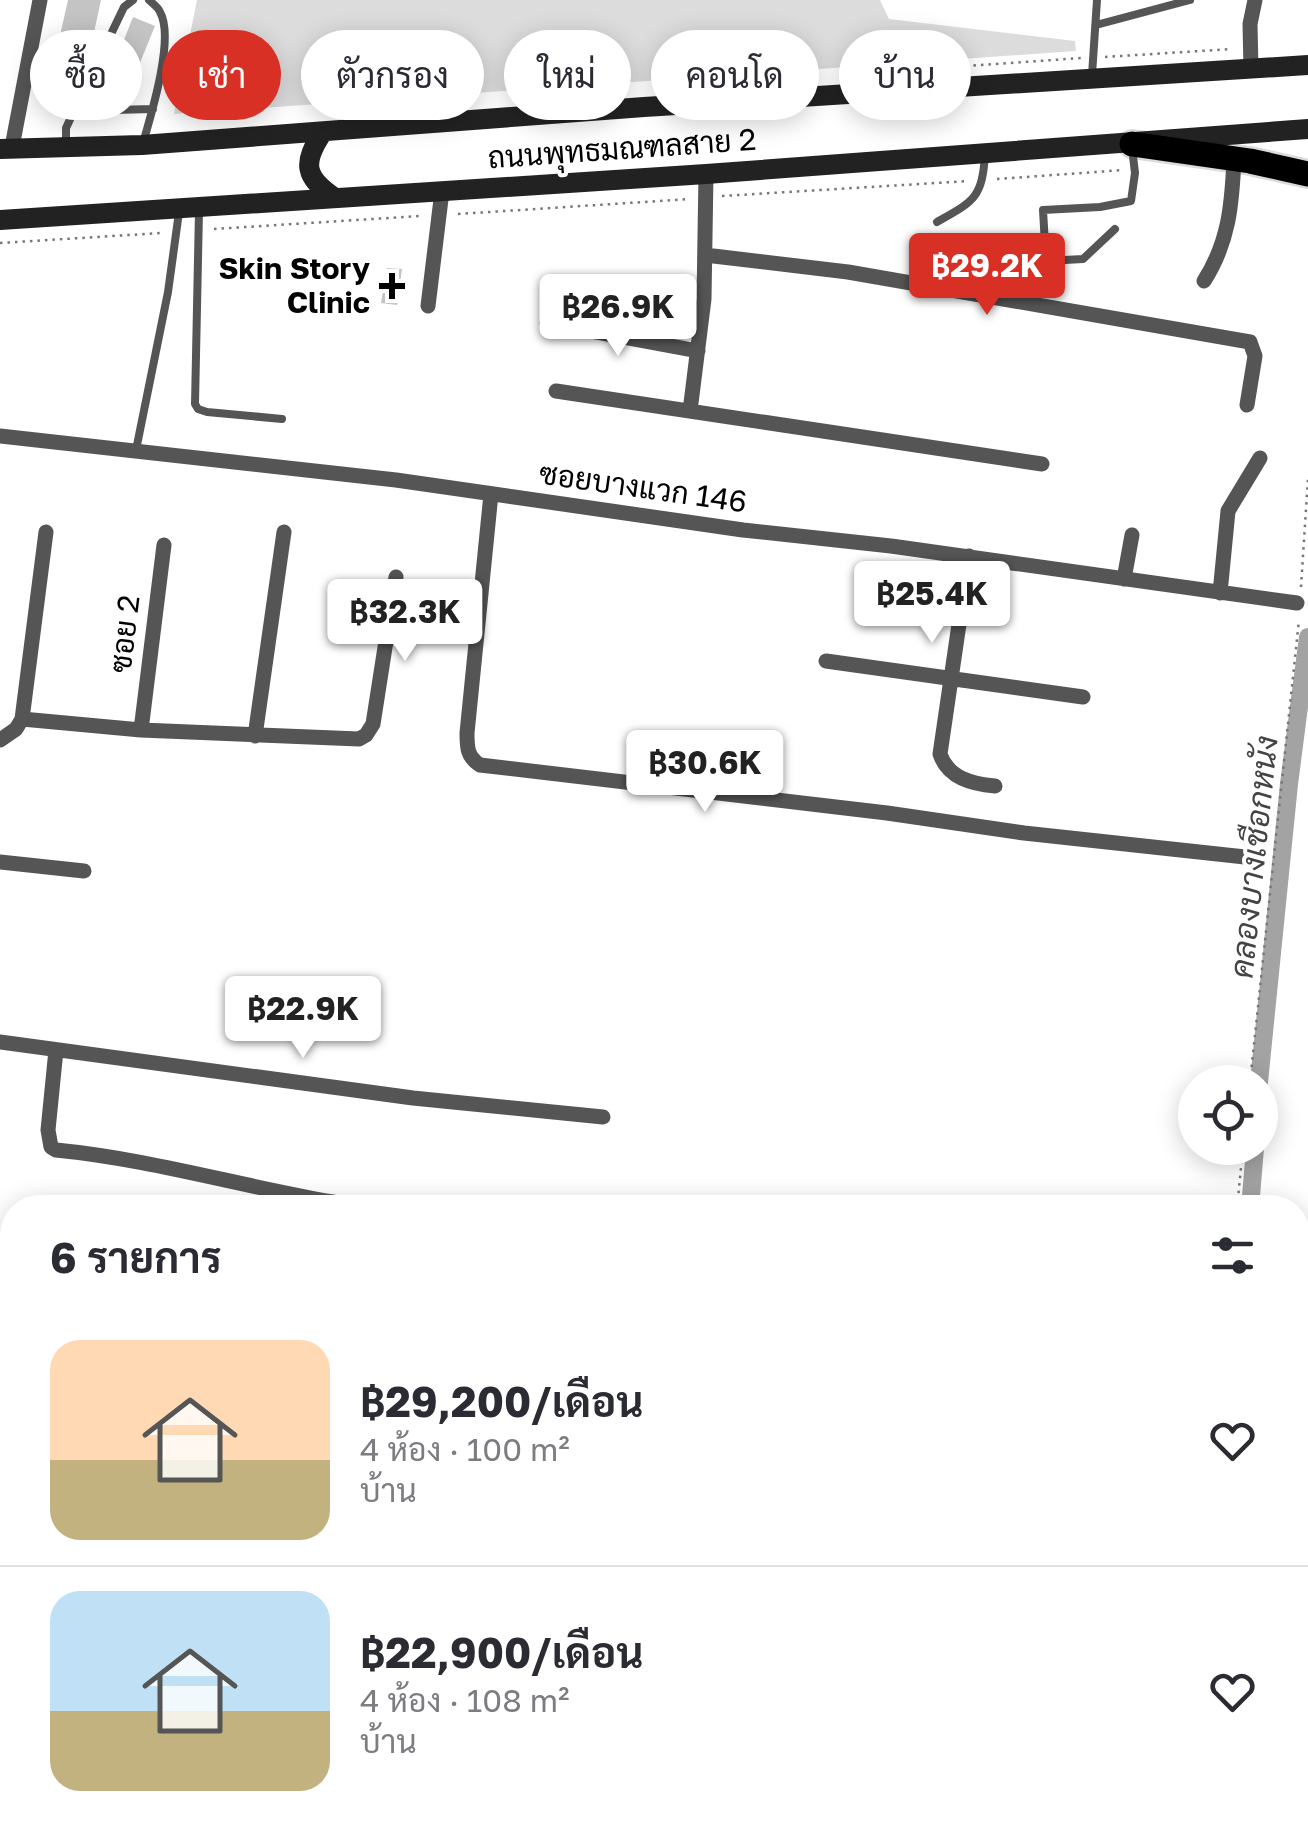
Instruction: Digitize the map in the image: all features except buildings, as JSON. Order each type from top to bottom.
[{"type":"main road","name":"ถนนพุทธมณฑลสาย 2","points":[[6,148],[142,145],[644,107],[1308,65]]},
{"type":"main road","name":"ถนนพุทธมณฑลสาย 2","points":[[0,220],[986,154],[1133,156],[1308,130]]},
{"type":"main road","points":[[323,132],[312,148],[309,169],[319,187],[335,198]]},
{"type":"main road","points":[[1133,156],[1234,159],[1308,174]]},
{"type":"street","points":[[6,148],[40,0]]},
{"type":"street","points":[[1251,69],[1254,0]]},
{"type":"street","points":[[1204,280],[1216,262],[1230,222],[1234,159]]},
{"type":"street","points":[[690,412],[705,255],[706,174]]},
{"type":"street","points":[[428,306],[442,191]]},
{"type":"street","points":[[705,255],[848,272],[1250,342],[1255,356],[1247,405]]},
{"type":"street","points":[[547,323],[698,351]]},
{"type":"street","points":[[556,391],[1042,464]]},
{"type":"street","name":"ซอยบางแวก 146","points":[[0,436],[396,480],[1220,593],[1278,600],[1300,598]]},
{"type":"street","points":[[1220,593],[1228,511],[1260,458]]},
{"type":"street","points":[[491,494],[467,733],[472,760],[480,765],[1245,857]]},
{"type":"street","points":[[0,740],[16,729],[22,719],[46,532]]},
{"type":"street","points":[[254,736],[284,532]]},
{"type":"street","points":[[1124,579],[1132,535]]},
{"type":"street","name":"ซอย 2","points":[[140,730],[164,545]]},
{"type":"street","points":[[969,556],[940,742],[942,761],[970,783],[995,786]]},
{"type":"street","points":[[22,719],[254,736],[345,740],[366,735],[373,724],[396,577]]},
{"type":"street","points":[[826,661],[1083,697]]},
{"type":"street","points":[[0,862],[84,872]]},
{"type":"street","points":[[0,1042],[375,1093],[603,1117]]},
{"type":"street","points":[[56,1050],[48,1130],[51,1147],[114,1156],[292,1195]]},
{"type":"lane","points":[[113,30],[124,7],[133,0]]},
{"type":"lane","points":[[142,145],[153,109],[164,30],[161,12],[150,0]]},
{"type":"lane","points":[[1092,80],[1097,0]]},
{"type":"lane","points":[[1096,25],[1190,0]]},
{"type":"lane","points":[[142,109],[153,109]]},
{"type":"lane","points":[[66,146],[70,120]]},
{"type":"lane","points":[[937,222],[976,198],[986,154]]},
{"type":"lane","points":[[1115,229],[1082,258],[1046,261],[1043,210],[1130,201],[1133,156]]},
{"type":"lane","points":[[190,207],[200,230],[195,404],[206,412],[282,419]]},
{"type":"lane","points":[[136,452],[176,232],[190,207]]},
{"type":"path","points":[[200,230],[983,180],[1133,156]]},
{"type":"path","points":[[0,243],[176,232]]},
{"type":"path","points":[[1252,1065],[1300,598],[1308,478]]},
{"type":"path","points":[[1238,1195],[1241,1165]]},
{"type":"shaded area","points":[[197,0],[880,0],[889,19],[1075,41],[1076,51],[971,58],[971,30],[839,30],[839,68],[819,69],[819,30],[651,30],[651,81],[631,82],[631,30],[504,30],[504,91],[484,92],[484,30],[301,30],[301,105],[281,107],[281,30],[191,30]]},
{"type":"waterway","name":"คลองบางเชือกหนัง","points":[[1261,1065],[1308,637]]},
{"type":"waterway","name":"คลองบางเชือกหนัง","points":[[1251,1195],[1254,1165]]},
{"type":"place","name":"Skin Story Clinic","points":[[392,286]]}]
